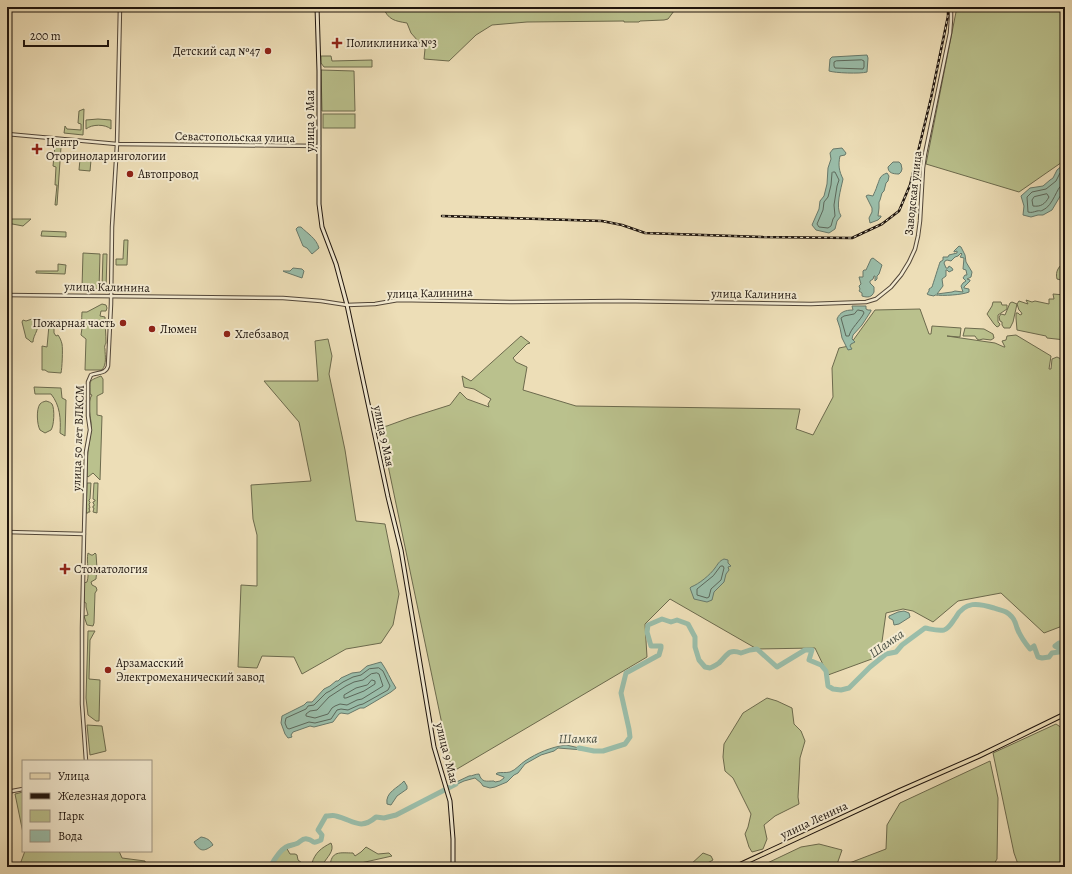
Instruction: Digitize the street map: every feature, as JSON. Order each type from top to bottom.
[{"type":"main road","name":"улица 9 Мая","points":[[317,7],[319,204],[321,220],[336,264],[347,305],[388,497],[401,550],[434,747],[445,783],[452,820],[453,867]]},
{"type":"main road","name":"улица Ленина","points":[[735,867],[978,756],[1065,714]]},
{"type":"street","name":"улица 50 лет ВЛКСМ","points":[[86,760],[82,704],[86,452],[90,430],[88,416],[88,382],[92,375],[103,372],[108,366],[112,227],[117,144],[120,7]]},
{"type":"street","name":"Заводская улица","points":[[830,304],[866,302],[876,299],[891,287],[901,275],[915,249],[920,221],[925,154],[950,33],[951,7]]},
{"type":"street","name":"Севастопольская улица","points":[[7,134],[117,144],[319,146]]},
{"type":"street","name":"улица Калинина","points":[[7,295],[283,298],[347,305],[375,304],[398,300],[830,304]]},
{"type":"street","points":[[7,532],[84,534]]},
{"type":"street","points":[[7,792],[22,789]]},
{"type":"green space","points":[[383,7],[677,7],[668,19],[664,20],[639,22],[527,22],[492,25],[476,35],[449,61],[424,59],[425,49],[411,33],[407,23],[392,19],[387,15]]},
{"type":"green space","points":[[957,7],[1065,7],[1065,160],[1019,192],[926,164]]},
{"type":"green space","points":[[321,56],[331,56],[332,61],[372,60],[372,67],[324,67],[321,63]]},
{"type":"green space","points":[[321,70],[354,71],[355,111],[322,111]]},
{"type":"green space","points":[[84,109],[83,135],[64,133],[65,126],[67,129],[81,130],[81,124],[78,123],[79,111]]},
{"type":"green space","points":[[323,114],[355,114],[355,128],[323,128]]},
{"type":"green space","points":[[86,120],[111,120],[111,129],[98,125],[86,129]]},
{"type":"green space","points":[[55,146],[61,147],[57,205],[55,205],[57,185],[55,185],[56,167],[53,166]]},
{"type":"green space","points":[[80,159],[91,160],[90,171],[79,170]]},
{"type":"green space","points":[[7,219],[31,219],[23,226],[7,223]]},
{"type":"green space","points":[[42,231],[66,232],[66,237],[41,236]]},
{"type":"green space","points":[[124,240],[128,240],[127,265],[116,265],[116,259],[123,259]]},
{"type":"green space","points":[[83,253],[100,254],[99,289],[82,288]]},
{"type":"green space","points":[[103,254],[107,254],[106,289],[102,288]]},
{"type":"green space","points":[[1065,262],[1064,283],[1057,279],[1057,271]]},
{"type":"green space","points":[[58,264],[66,265],[65,274],[36,273],[36,271],[58,271]]},
{"type":"green space","points":[[1053,294],[1065,295],[1065,340],[1047,338],[1046,336],[1017,330],[1016,313],[1020,315],[1022,314],[1017,304],[1019,301],[1028,304],[1026,300],[1049,304],[1049,299],[1054,299]]},
{"type":"green space","points":[[993,302],[1001,302],[1002,305],[1007,305],[1007,309],[998,315],[998,322],[1000,324],[997,327],[987,314]]},
{"type":"green space","points":[[1012,302],[1017,304],[1010,328],[1004,328],[999,317],[1001,314],[1005,315],[1010,303]]},
{"type":"green space","points":[[102,304],[106,305],[107,308],[106,311],[101,311],[100,316],[105,317],[105,365],[102,370],[85,370],[86,339],[81,335],[82,312],[87,312]]},
{"type":"green space","points":[[920,309],[929,334],[931,334],[932,326],[961,328],[960,337],[947,336],[995,343],[1004,347],[1002,341],[1006,340],[1007,336],[1016,335],[1051,356],[1049,369],[1051,369],[1052,359],[1057,357],[1065,361],[1065,625],[1044,633],[1001,593],[958,601],[933,622],[913,611],[903,609],[886,613],[880,656],[828,675],[815,648],[757,649],[670,599],[645,624],[647,657],[452,772],[380,427],[450,405],[460,392],[467,399],[489,407],[488,404],[491,399],[474,389],[464,387],[462,376],[471,381],[521,336],[530,343],[527,344],[513,358],[516,362],[527,367],[523,390],[576,406],[800,409],[796,429],[813,435],[833,397],[832,368],[839,348],[849,346],[875,310]]},
{"type":"green space","points":[[35,319],[38,325],[33,342],[31,342],[26,338],[22,322],[23,320],[26,321]]},
{"type":"green space","points":[[59,320],[63,322],[63,325],[54,328],[54,333],[56,336],[58,335],[62,344],[61,373],[48,372],[42,370],[42,346],[47,347],[50,323]]},
{"type":"green space","points":[[965,328],[984,329],[993,334],[994,338],[991,340],[979,340],[975,336],[963,336]]},
{"type":"green space","points":[[328,339],[332,356],[329,374],[345,450],[356,521],[385,524],[399,594],[393,625],[381,643],[346,649],[302,674],[294,657],[262,656],[257,668],[238,667],[241,585],[257,586],[257,535],[253,519],[251,485],[311,481],[299,422],[264,381],[318,381],[315,341]]},
{"type":"green space","points":[[101,376],[103,379],[103,393],[97,396],[97,415],[102,416],[100,480],[93,473],[88,477],[87,470],[91,429],[89,405],[92,395],[90,394],[90,383],[92,380]]},
{"type":"green space","points":[[34,387],[61,388],[62,398],[66,400],[65,436],[60,433],[59,412],[54,398],[51,394],[35,394]]},
{"type":"green space","points":[[46,401],[52,404],[54,417],[51,430],[45,433],[39,428],[37,413],[40,404]]},
{"type":"green space","points":[[87,483],[91,483],[89,500],[90,512],[86,513]]},
{"type":"green space","points":[[94,483],[98,483],[97,513],[93,512],[93,502],[95,501],[93,499]]},
{"type":"green space","points":[[88,553],[91,555],[96,554],[97,568],[96,579],[91,582],[97,590],[95,593],[93,626],[87,625],[84,616],[88,615],[86,603],[84,602],[84,583],[87,582],[88,578]]},
{"type":"green space","points":[[88,631],[95,631],[90,640],[89,679],[100,680],[99,721],[96,721],[88,715],[86,698]]},
{"type":"green space","points":[[767,698],[792,708],[794,724],[801,731],[805,741],[800,758],[799,804],[775,816],[764,825],[767,839],[763,849],[752,852],[745,834],[751,814],[733,778],[725,771],[723,757],[724,744],[743,713]]},
{"type":"green space","points":[[1056,724],[1062,728],[1065,727],[1065,867],[1019,867],[1014,853],[993,753]]},
{"type":"green space","points":[[87,725],[102,726],[106,751],[90,755]]},
{"type":"green space","points":[[990,761],[998,798],[997,859],[992,867],[839,867],[886,849],[887,825],[900,803]]},
{"type":"green space","points":[[22,792],[22,828],[15,794]]},
{"type":"green space","points":[[331,843],[332,849],[323,864],[323,867],[270,867],[279,853],[286,847],[290,854],[297,855],[298,860],[302,863],[312,863],[319,851]]},
{"type":"green space","points":[[819,844],[842,850],[836,867],[759,867],[801,847]]},
{"type":"green space","points":[[366,847],[378,854],[389,853],[392,856],[343,867],[330,867],[334,855],[340,853],[353,853],[355,856]]},
{"type":"green space","points":[[25,852],[119,852],[122,858],[145,861],[146,867],[19,867]]},
{"type":"green space","points":[[703,853],[711,856],[713,860],[700,867],[686,867],[689,866]]},
{"type":"water","points":[[867,55],[867,72],[848,73],[829,71],[830,59],[832,57]]},
{"type":"water","points":[[842,148],[846,153],[845,155],[840,156],[839,162],[843,179],[838,203],[841,216],[837,221],[835,229],[829,233],[816,230],[812,225],[819,209],[820,201],[824,196],[827,184],[828,168],[831,159],[830,153],[833,149]]},
{"type":"water","points":[[893,162],[899,162],[901,164],[902,169],[899,174],[889,171],[888,167]]},
{"type":"water","points":[[1065,163],[1065,183],[1062,193],[1052,210],[1043,215],[1031,217],[1023,215],[1024,206],[1021,196],[1030,188],[1043,186],[1053,178],[1057,170]]},
{"type":"water","points":[[887,173],[889,176],[888,181],[879,202],[878,216],[881,217],[870,223],[869,218],[872,208],[866,196],[873,196],[880,178],[882,175]]},
{"type":"water","points":[[301,227],[309,234],[318,245],[319,248],[312,254],[303,246],[296,229]]},
{"type":"water","points":[[959,246],[961,247],[965,255],[966,262],[972,272],[971,277],[967,279],[970,281],[964,287],[969,289],[969,292],[957,295],[934,296],[927,294],[929,289],[932,287],[943,257],[948,257],[949,255],[957,253],[957,251],[954,251]],"holes":[[[961,253],[962,254],[960,257],[964,258],[963,269],[966,270],[967,275],[963,278],[966,281],[961,286],[963,292],[955,291],[937,294],[943,286],[942,279],[946,276],[946,270],[949,272],[953,270],[949,266],[946,268],[944,263],[945,261],[951,261]]]},
{"type":"water","points":[[873,258],[882,265],[877,279],[875,281],[874,276],[870,281],[874,287],[873,294],[870,297],[864,297],[859,291],[859,286],[861,284],[859,277],[863,277],[863,271],[866,270],[871,259]]},
{"type":"water","points":[[293,268],[302,269],[304,271],[302,278],[283,271],[290,271]]},
{"type":"water","points":[[852,306],[866,306],[866,309],[871,311],[853,335],[852,339],[855,342],[850,346],[852,349],[848,350],[842,338],[837,319],[843,312],[853,310]]},
{"type":"water","points":[[724,559],[728,560],[728,563],[731,566],[728,567],[729,570],[726,574],[724,582],[714,592],[712,600],[707,602],[694,599],[690,588],[701,582]]},
{"type":"water","points":[[904,611],[909,613],[910,617],[899,624],[894,625],[893,620],[889,618],[889,616]]},
{"type":"water","points":[[381,662],[396,688],[364,708],[360,708],[348,714],[341,713],[333,722],[314,727],[310,726],[293,732],[291,735],[292,737],[288,738],[281,723],[282,716],[307,702],[312,702],[324,689],[341,678],[352,673],[360,672],[367,666]]},
{"type":"water","points":[[566,745],[584,749],[558,748],[554,751],[541,755],[525,764],[518,773],[507,782],[495,787],[490,788],[483,786],[475,778],[451,787],[450,785],[469,776],[478,774],[481,779],[485,781],[500,781],[504,777],[496,774],[497,773],[510,772],[539,753],[555,747]]},
{"type":"water","points":[[404,781],[407,789],[397,796],[391,805],[387,804],[390,793]]},
{"type":"water","points":[[201,837],[211,842],[213,845],[205,850],[198,848],[194,842]]},
{"type":"waterway","name":"Шамка","points":[[579,748],[603,751],[625,744],[630,737],[621,693],[626,673],[659,655],[661,646],[651,646],[647,632],[648,625],[662,619],[671,622],[677,620],[688,624],[695,637],[695,647],[699,660],[705,667],[710,668],[714,666],[733,651],[741,653],[757,649],[777,667],[805,650],[812,650],[809,660],[821,665],[826,671],[828,686],[833,689],[841,690],[849,688],[870,667],[886,654],[896,652],[902,645],[925,628],[944,630],[963,608],[972,605],[977,604],[988,606],[1008,613],[1014,620],[1028,647],[1030,649],[1034,646],[1038,657],[1049,657],[1052,653],[1059,652],[1060,649],[1055,646],[1059,643],[1065,644]]},
{"type":"waterway","name":"Шамка","points":[[270,867],[279,853],[286,847],[296,844],[304,839],[314,842],[321,840],[322,835],[318,830],[326,816],[335,816],[361,824],[376,817],[384,818],[396,815],[456,784]]},
{"type":"railway","points":[[442,216],[602,221],[622,225],[645,233],[852,238],[882,224],[899,211],[910,185],[931,98],[948,16],[948,7]]},
{"type":"place","name":"Поликлиника №3","points":[[337,43]]},
{"type":"place","name":"Детский сад №47","points":[[268,51]]},
{"type":"place","name":"Центр Оториноларингологии","points":[[37,149]]},
{"type":"place","name":"Автопровод","points":[[130,174]]},
{"type":"place","name":"Пожарная часть","points":[[123,323]]},
{"type":"place","name":"Люмен","points":[[152,329]]},
{"type":"place","name":"Хлебзавод","points":[[227,334]]},
{"type":"place","name":"Стоматология","points":[[65,569]]},
{"type":"place","name":"Арзамасский Электромеханический завод","points":[[108,670]]}]
